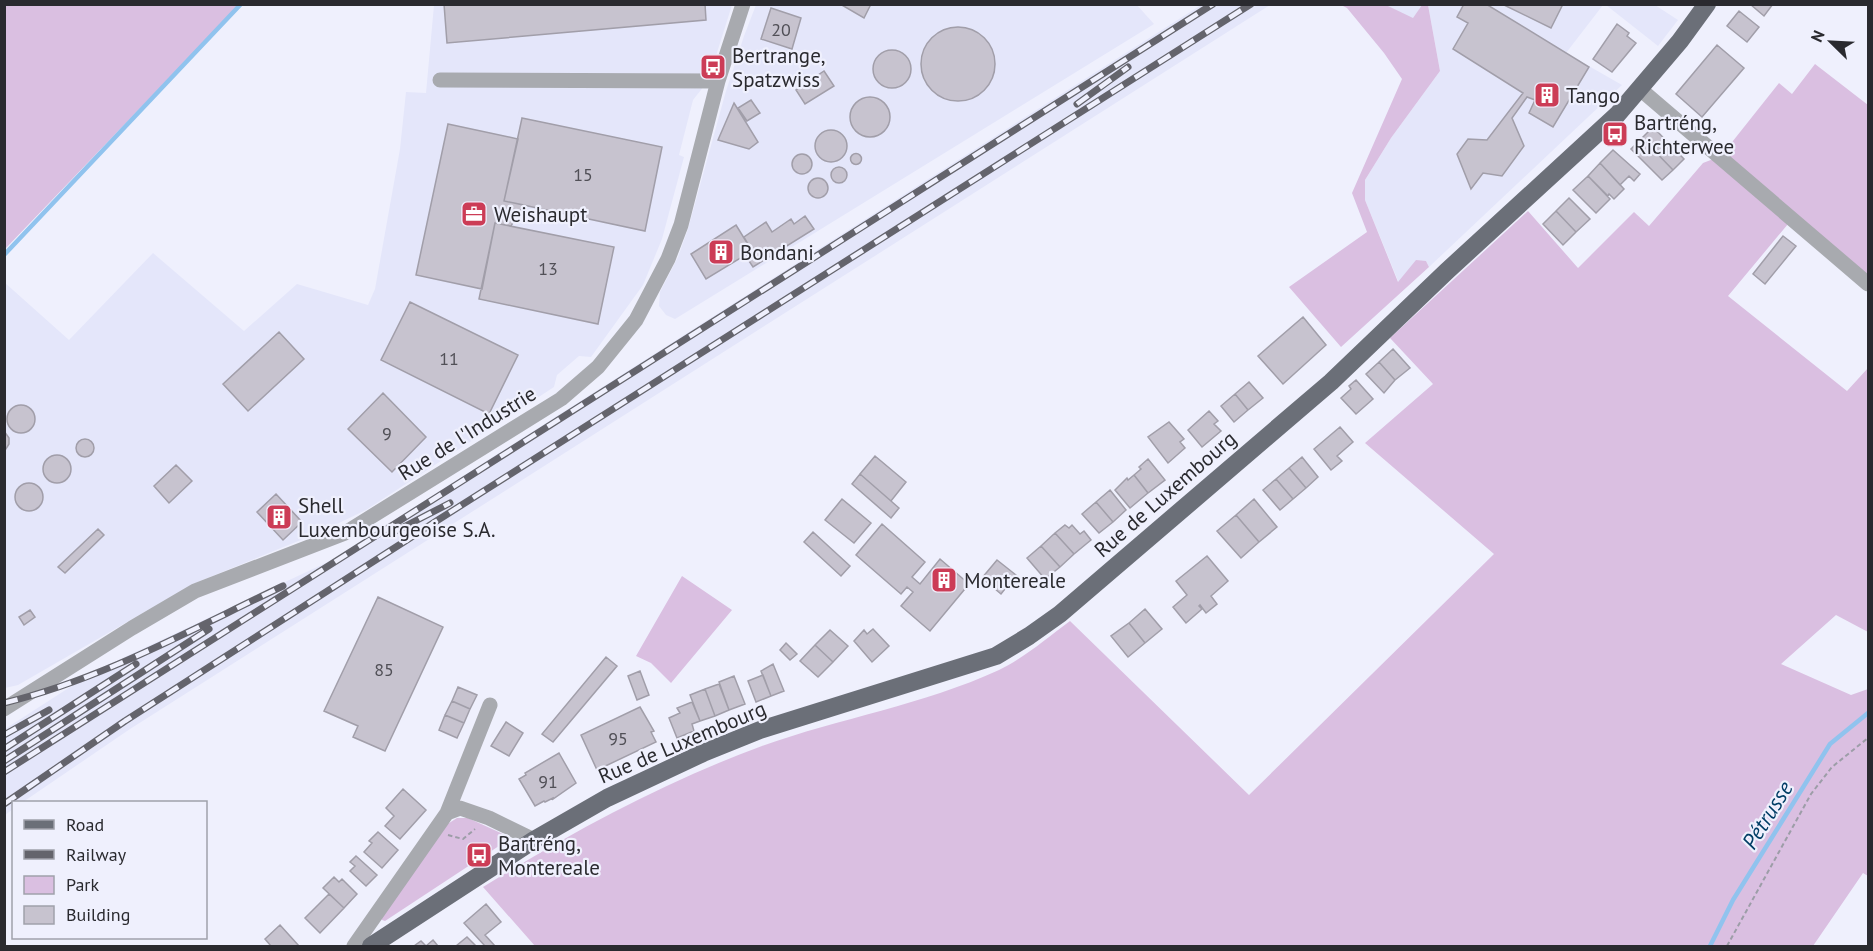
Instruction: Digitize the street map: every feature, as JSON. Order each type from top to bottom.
[{"type":"main road","name":"Rue de Luxembourg","points":[[371,946],[534,840],[607,798],[703,753],[760,730],[996,656],[1029,636],[1060,614],[1331,382],[1447,271],[1601,130],[1640,89],[1707,4]]},
{"type":"street","name":"Rue de l'Industrie","points":[[4,709],[195,591],[345,533],[561,399],[598,367],[636,320],[668,259],[681,225],[718,81],[743,4]]},
{"type":"street","points":[[440,80],[718,81]]},
{"type":"street","points":[[1640,89],[1869,284]]},
{"type":"street","points":[[354,946],[447,813],[490,705]]},
{"type":"street","points":[[447,813],[460,808],[489,818],[534,840]]},
{"type":"path","points":[[1726,946],[1811,794],[1832,767],[1869,738]]},
{"type":"path","points":[[434,832],[463,839],[489,818]]},
{"type":"shaded area","points":[[1136,4],[1154,24],[675,319],[666,315],[659,306],[660,292],[678,257],[688,229],[726,91],[756,5]]},
{"type":"shaded area","points":[[434,5],[732,5],[708,81],[693,100],[679,155],[684,157],[662,239],[643,285],[591,357],[579,356],[557,375],[554,387],[366,510],[318,533],[193,584],[18,685],[5,688],[4,282],[69,340],[153,253],[244,331],[297,284],[368,305],[375,289],[400,149],[406,92],[426,93]]},
{"type":"shaded area","points":[[1201,5],[1270,5],[130,729],[24,801],[12,801],[12,810],[5,815],[5,729],[95,671],[330,561]]},
{"type":"shaded area","points":[[1386,5],[1422,5],[1413,19]]},
{"type":"shaded area","points":[[1428,5],[1603,5],[1566,53],[1622,85],[1429,267],[1426,261],[1399,283],[1365,200],[1365,180],[1391,138],[1440,71]]},
{"type":"shaded area","points":[[1606,5],[1655,5],[1678,20],[1658,46]]},
{"type":"green space","points":[[4,5],[239,5],[5,249]]},
{"type":"green space","points":[[1341,5],[1386,5],[1413,18],[1422,5],[1428,5],[1440,71],[1391,138],[1365,180],[1365,200],[1398,282],[1416,260],[1426,261],[1429,267],[1341,347],[1289,287],[1367,232],[1352,193],[1402,79],[1347,8]]},
{"type":"green space","points":[[1815,64],[1868,105],[1868,284],[1793,218],[1728,296],[1847,391],[1868,368],[1868,632],[1836,615],[1781,664],[1851,695],[1868,689],[1868,876],[1863,873],[1813,946],[535,946],[483,887],[619,809],[690,775],[791,736],[941,693],[970,682],[1017,660],[1070,621],[1249,795],[1494,554],[1365,443],[1433,384],[1390,338],[1528,211],[1578,268],[1634,212],[1649,226],[1703,163],[1721,156],[1779,83],[1792,94]]},
{"type":"green space","points":[[682,576],[732,610],[671,683],[651,663],[636,656]]},
{"type":"green space","points":[[457,818],[468,818],[503,834],[506,838],[505,842],[385,921],[382,920],[381,918],[446,825]]},
{"type":"building","points":[[444,4],[705,4],[706,20],[447,43]]},
{"type":"building","points":[[840,4],[871,4],[864,18]]},
{"type":"building","name":"Tango","points":[[1464,4],[1486,4],[1589,67],[1553,127],[1529,113],[1535,100],[1527,97],[1512,118],[1524,146],[1502,176],[1483,173],[1471,189],[1457,154],[1468,139],[1487,140],[1523,93],[1453,49],[1468,23],[1457,17]]},
{"type":"building","points":[[1502,4],[1563,4],[1551,28]]},
{"type":"building","points":[[1750,4],[1773,4],[1764,16]]},
{"type":"building","points":[[771,8],[801,18],[792,49],[761,39]]},
{"type":"building","points":[[1739,11],[1759,27],[1747,42],[1727,26]]},
{"type":"building","points":[[1617,24],[1629,33],[1627,36],[1636,43],[1612,72],[1593,59]]},
{"type":"building","points":[[958,27],[979,33],[989,43],[995,64],[989,85],[979,95],[958,101],[937,95],[927,85],[921,64],[927,43],[937,33]]},
{"type":"building","points":[[1717,45],[1744,68],[1702,117],[1676,94]]},
{"type":"building","points":[[892,50],[906,55],[911,69],[906,83],[892,88],[878,83],[873,69],[878,55]]},
{"type":"building","points":[[824,71],[834,86],[805,104],[796,90]]},
{"type":"building","points":[[870,97],[884,103],[890,117],[884,131],[870,137],[856,131],[850,117],[856,103]]},
{"type":"building","points":[[751,100],[760,113],[747,121],[738,108]]},
{"type":"building","points":[[734,103],[758,142],[749,149],[718,140]]},
{"type":"building","points":[[522,118],[662,147],[645,231],[504,201]]},
{"type":"building","name":"Weishaupt","points":[[448,124],[518,139],[504,201],[524,205],[511,226],[495,223],[482,289],[416,275]]},
{"type":"building","points":[[1653,127],[1684,159],[1673,170],[1642,138]]},
{"type":"building","points":[[831,130],[842,135],[847,146],[842,157],[831,162],[820,157],[815,146],[820,135]]},
{"type":"building","points":[[1642,138],[1673,170],[1662,180],[1631,149]]},
{"type":"building","points":[[1613,150],[1640,174],[1634,181],[1629,176],[1620,185],[1600,163]]},
{"type":"building","points":[[856,153],[862,159],[856,165],[850,159]]},
{"type":"building","points":[[802,154],[809,157],[812,164],[809,171],[802,174],[795,171],[792,164],[795,157]]},
{"type":"building","points":[[1600,163],[1624,189],[1614,199],[1588,176]]},
{"type":"building","points":[[839,167],[845,169],[847,175],[845,181],[839,183],[833,181],[831,175],[833,169]]},
{"type":"building","points":[[1588,176],[1610,199],[1596,213],[1573,190]]},
{"type":"building","points":[[818,178],[825,181],[828,188],[825,195],[818,198],[811,195],[808,188],[811,181]]},
{"type":"building","points":[[1569,198],[1590,219],[1576,232],[1556,211]]},
{"type":"building","points":[[1556,211],[1576,232],[1563,245],[1543,224]]},
{"type":"building","points":[[805,216],[814,229],[753,267],[745,255],[752,251],[744,237],[766,222],[772,232],[791,219],[794,224]]},
{"type":"building","points":[[495,223],[614,247],[598,324],[479,299]]},
{"type":"building","name":"Bondani","points":[[736,225],[752,251],[706,279],[691,254]]},
{"type":"building","points":[[1783,236],[1796,246],[1765,284],[1753,274]]},
{"type":"building","points":[[410,302],[518,355],[489,414],[381,360]]},
{"type":"building","points":[[1303,317],[1326,345],[1283,384],[1258,356]]},
{"type":"building","points":[[279,332],[304,359],[248,411],[223,384]]},
{"type":"building","points":[[1393,349],[1410,368],[1395,380],[1379,362]]},
{"type":"building","points":[[1379,362],[1395,380],[1384,393],[1366,374]]},
{"type":"building","points":[[1356,380],[1373,399],[1356,414],[1341,398],[1351,389],[1349,386]]},
{"type":"building","points":[[1249,382],[1263,398],[1248,410],[1235,394]]},
{"type":"building","points":[[383,393],[426,437],[392,472],[348,429]]},
{"type":"building","points":[[1235,394],[1248,410],[1234,422],[1221,406]]},
{"type":"building","points":[[21,405],[31,409],[35,419],[31,429],[21,433],[11,429],[7,419],[11,409]]},
{"type":"building","points":[[1209,411],[1218,421],[1214,424],[1221,431],[1202,447],[1188,430]]},
{"type":"building","points":[[1169,422],[1184,439],[1180,442],[1185,448],[1168,463],[1148,437]]},
{"type":"building","points":[[1340,427],[1353,442],[1337,456],[1342,461],[1331,470],[1314,449]]},
{"type":"building","points":[[4,431],[9,438],[9,444],[4,452]]},
{"type":"building","points":[[81,439],[89,439],[94,444],[92,455],[81,457],[76,452],[76,444]]},
{"type":"building","points":[[57,455],[67,459],[71,469],[67,479],[57,483],[47,479],[43,469],[47,459]]},
{"type":"building","points":[[875,456],[906,482],[891,501],[860,474]]},
{"type":"building","points":[[1302,457],[1318,477],[1306,488],[1289,468]]},
{"type":"building","points":[[1148,459],[1165,480],[1148,493],[1134,475]]},
{"type":"building","points":[[176,465],[192,481],[169,503],[154,486]]},
{"type":"building","points":[[1289,468],[1306,488],[1293,499],[1276,479]]},
{"type":"building","points":[[860,474],[899,508],[891,518],[852,484]]},
{"type":"building","points":[[1134,475],[1148,493],[1130,508],[1115,490],[1127,478],[1128,480]]},
{"type":"building","points":[[1276,479],[1293,499],[1280,510],[1263,490]]},
{"type":"building","points":[[29,483],[39,487],[43,497],[39,507],[29,511],[19,507],[15,497],[19,487]]},
{"type":"building","points":[[1110,490],[1126,510],[1113,522],[1096,502]]},
{"type":"building","name":"Shell Luxembourgeoise S.A.","points":[[276,494],[302,522],[283,540],[257,512]]},
{"type":"building","points":[[842,499],[871,523],[854,543],[825,520]]},
{"type":"building","points":[[1254,499],[1277,527],[1259,542],[1236,515]]},
{"type":"building","points":[[1096,502],[1113,522],[1099,533],[1082,514]]},
{"type":"building","points":[[1236,515],[1259,542],[1241,558],[1217,531]]},
{"type":"building","name":"Montereale","points":[[882,524],[925,562],[912,577],[920,584],[940,559],[969,584],[930,631],[901,606],[913,592],[907,587],[901,594],[856,555]]},
{"type":"building","points":[[1065,525],[1069,528],[1072,525],[1080,534],[1084,531],[1091,540],[1074,554],[1055,533]]},
{"type":"building","points":[[98,529],[104,535],[65,573],[58,567]]},
{"type":"building","points":[[813,532],[850,566],[841,576],[804,542]]},
{"type":"building","points":[[1055,533],[1074,554],[1060,567],[1041,546]]},
{"type":"building","points":[[1041,546],[1060,567],[1045,579],[1027,558]]},
{"type":"building","points":[[1207,556],[1228,581],[1211,596],[1217,604],[1206,613],[1200,605],[1202,609],[1186,623],[1173,607],[1187,595],[1176,581]]},
{"type":"building","points":[[997,560],[1016,575],[1001,594],[982,578]]},
{"type":"building","points":[[378,597],[443,627],[385,751],[353,737],[358,726],[324,711]]},
{"type":"building","points":[[1145,609],[1162,629],[1145,643],[1129,623]]},
{"type":"building","points":[[30,610],[35,617],[24,625],[19,617]]},
{"type":"building","points":[[1129,623],[1145,643],[1128,657],[1111,636]]},
{"type":"building","points":[[873,629],[889,646],[872,662],[854,641],[864,630],[867,634]]},
{"type":"building","points":[[830,630],[848,646],[833,662],[815,645]]},
{"type":"building","points":[[786,643],[797,654],[790,660],[780,650]]},
{"type":"building","points":[[815,645],[833,662],[818,677],[800,661]]},
{"type":"building","points":[[606,657],[617,666],[553,742],[542,734]]},
{"type":"building","points":[[773,664],[784,691],[771,696],[761,671]]},
{"type":"building","points":[[640,671],[649,695],[637,700],[628,676]]},
{"type":"building","points":[[763,675],[771,696],[756,702],[748,681]]},
{"type":"building","points":[[734,676],[745,704],[729,710],[719,682]]},
{"type":"building","points":[[719,684],[729,710],[715,716],[705,689]]},
{"type":"building","points":[[458,687],[477,695],[470,709],[452,701]]},
{"type":"building","points":[[705,689],[715,716],[700,721],[690,695]]},
{"type":"building","points":[[452,701],[470,709],[464,723],[445,715]]},
{"type":"building","points":[[692,702],[700,721],[692,724],[694,731],[677,738],[669,718],[680,713],[677,708]]},
{"type":"building","points":[[640,707],[654,731],[651,732],[656,742],[597,770],[581,735]]},
{"type":"building","points":[[445,715],[464,723],[457,738],[439,730]]},
{"type":"building","points":[[506,722],[523,733],[509,756],[491,746]]},
{"type":"building","points":[[559,753],[576,783],[553,799],[535,806],[519,779]]},
{"type":"building","points":[[403,789],[426,810],[400,839],[385,826],[394,816],[386,808]]},
{"type":"building","points":[[378,832],[398,850],[382,868],[364,852],[372,843],[369,841]]},
{"type":"building","points":[[356,856],[377,875],[366,886],[350,871],[355,866],[350,862]]},
{"type":"building","points":[[334,877],[339,882],[342,879],[357,894],[344,908],[323,888]]},
{"type":"building","points":[[329,894],[344,908],[320,933],[305,918]]},
{"type":"building","points":[[486,904],[501,922],[485,935],[495,946],[485,946],[464,923]]},
{"type":"building","points":[[280,925],[299,946],[271,946],[265,939]]},
{"type":"building","points":[[467,937],[476,946],[456,946]]},
{"type":"building","points":[[433,940],[438,946],[426,946]]},
{"type":"building","points":[[421,941],[426,946],[414,946]]},
{"type":"waterway","points":[[4,255],[241,4]]},
{"type":"waterway","name":"Pétrusse","points":[[1710,946],[1733,900],[1830,744],[1868,713]]},
{"type":"railway","points":[[4,772],[1213,4]]},
{"type":"railway","points":[[4,804],[125,721],[438,520],[1251,4]]},
{"type":"railway","points":[[1077,104],[1128,67]]},
{"type":"railway","points":[[394,532],[450,503]]},
{"type":"railway","points":[[4,703],[41,693],[112,667],[283,586]]},
{"type":"railway","points":[[4,761],[209,629]]},
{"type":"railway","points":[[4,749],[136,664]]},
{"type":"railway","points":[[4,735],[49,710]]},
{"type":"place","name":"Bertrange, Spatzwiss","points":[[713,67]]},
{"type":"place","name":"Tango","points":[[1547,95]]},
{"type":"place","name":"Bartréng, Richterwee","points":[[1615,134]]},
{"type":"place","name":"Weishaupt","points":[[474,214]]},
{"type":"place","name":"Bondani","points":[[721,252]]},
{"type":"place","name":"Shell Luxembourgeoise S.A.","points":[[279,517]]},
{"type":"place","name":"Montereale","points":[[944,580]]},
{"type":"place","name":"Bartréng, Montereale","points":[[479,855]]}]
